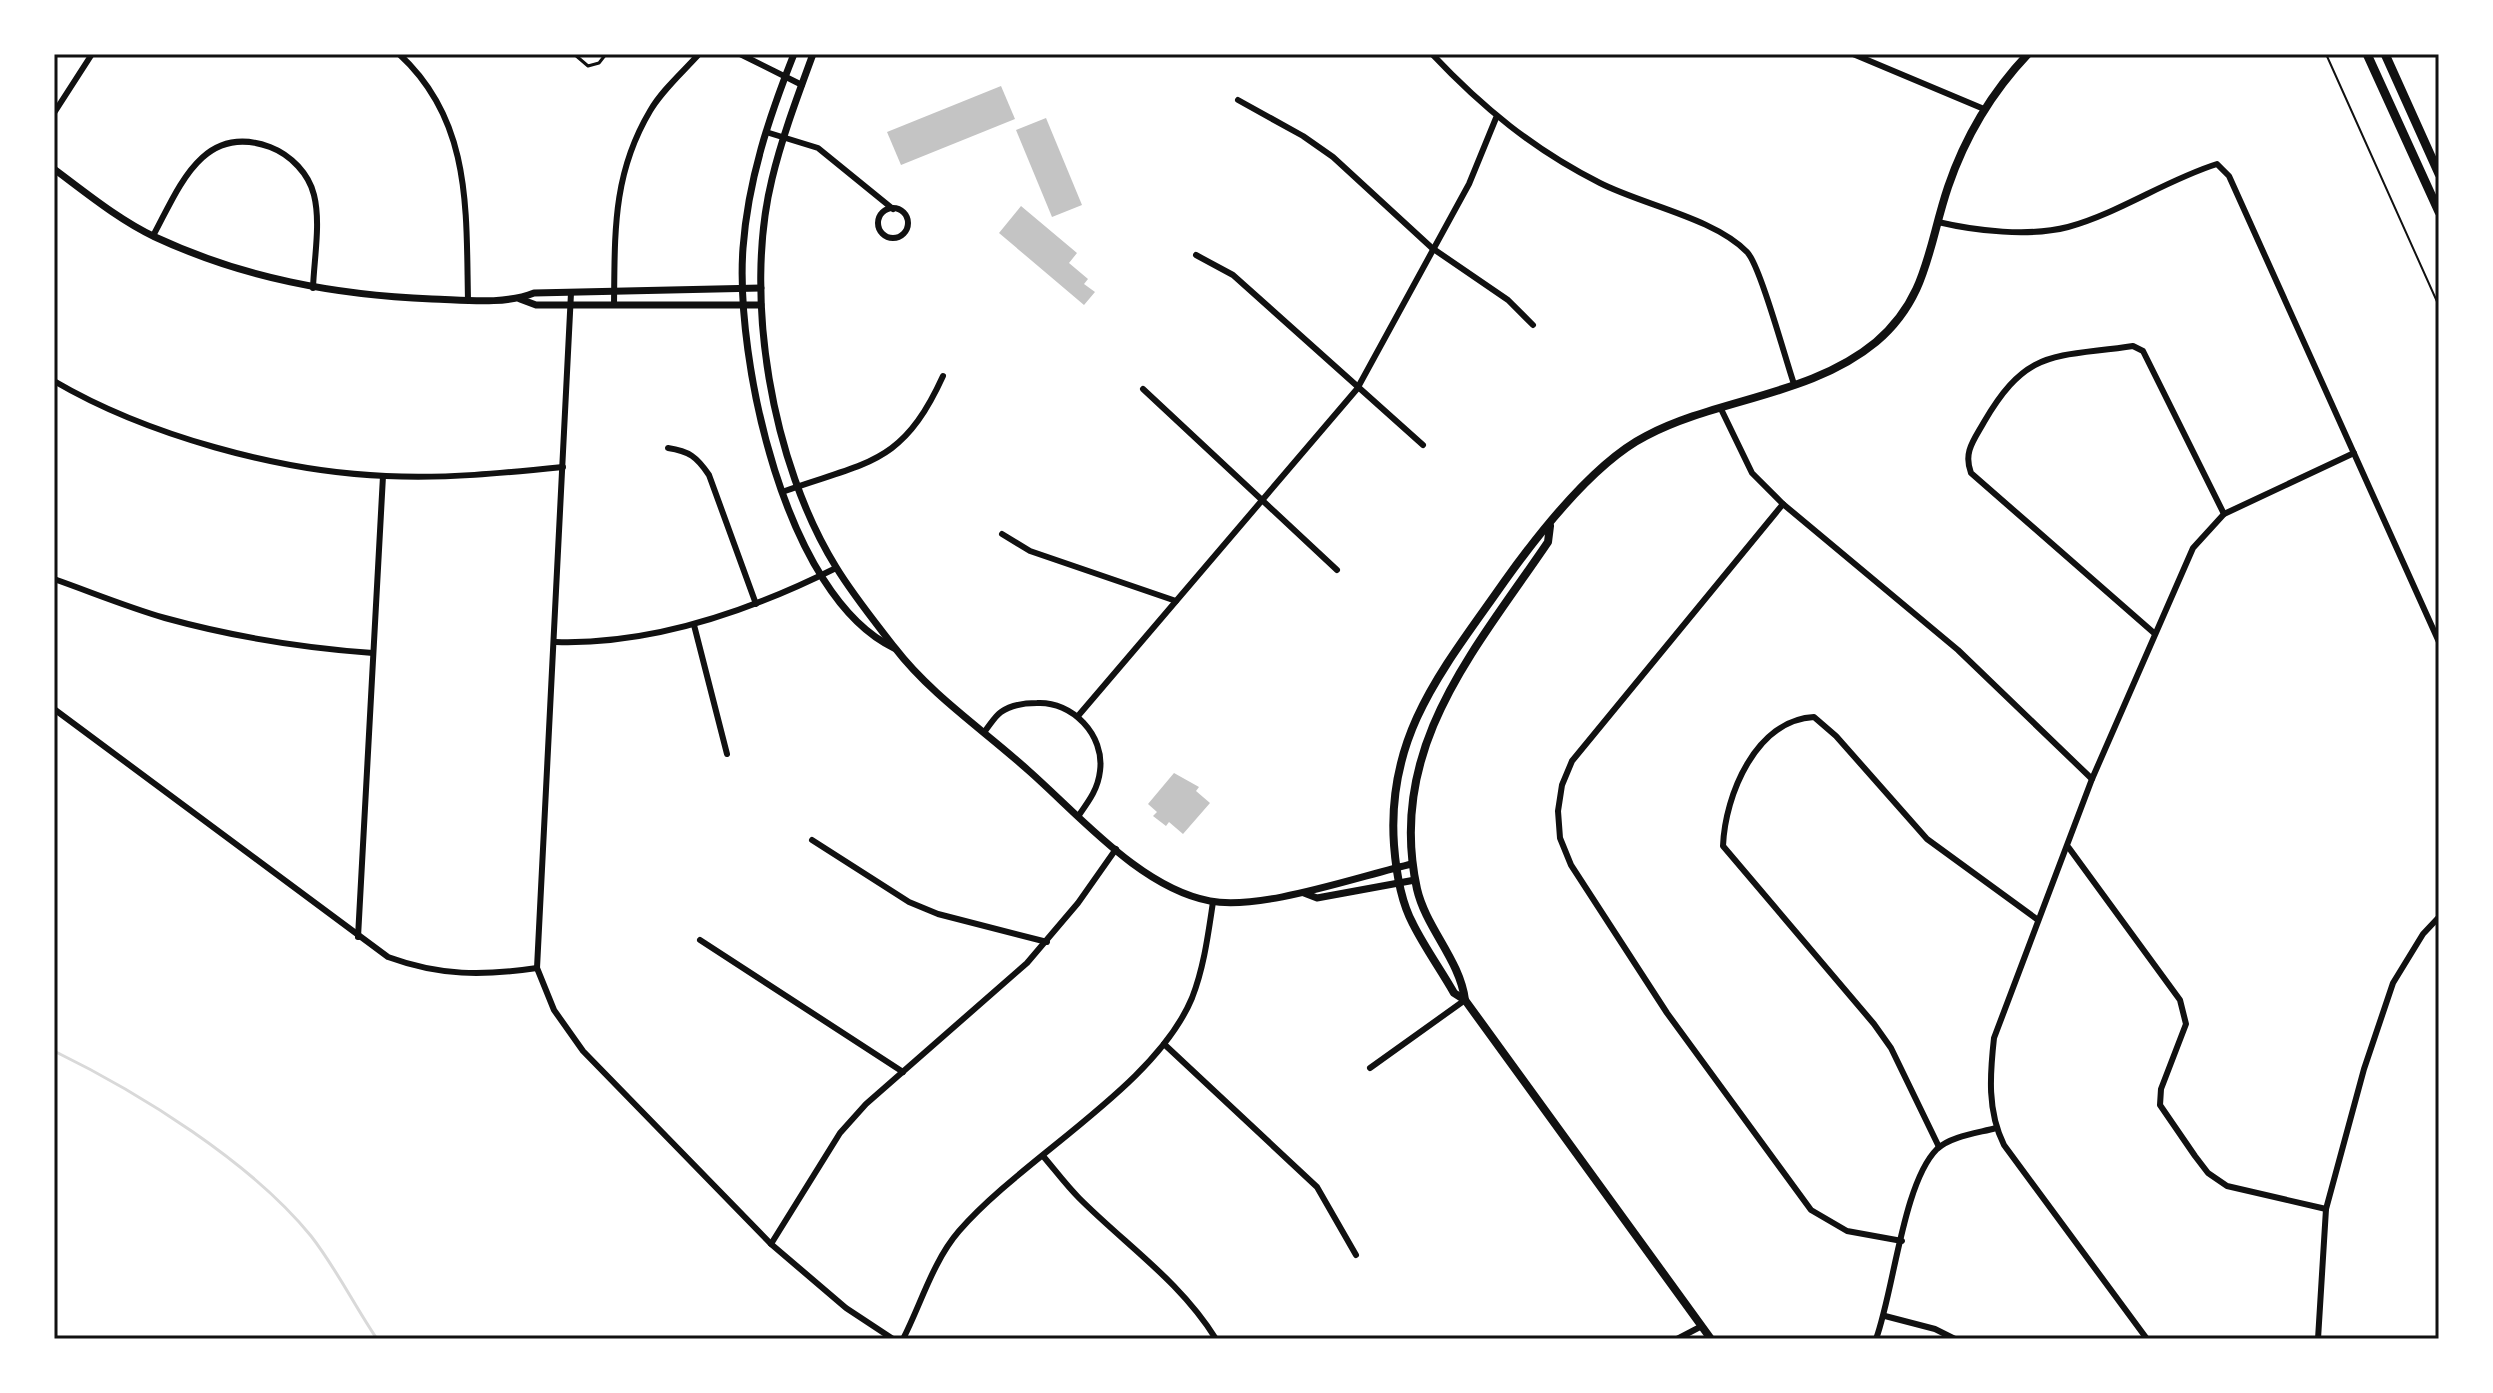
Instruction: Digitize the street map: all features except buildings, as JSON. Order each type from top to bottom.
[{"type":"main road","points":[[1711,1339],[1465,1000],[1454,993],[1412,923],[1396,867],[1393,799],[1411,724],[1447,663],[1535,538],[1550,526],[1615,453],[1648,434],[1794,384],[1846,361],[1875,343],[1899,319],[1922,280],[1964,146],[1984,109],[2028,54]]},
{"type":"main road","points":[[2367,54],[2439,212]]},
{"type":"main road","points":[[2385,54],[2439,174]]},
{"type":"main road","points":[[1465,1000],[1463,986],[1426,918],[1415,880],[1412,864],[1412,798],[1424,743],[1435,714],[1548,542],[1550,526]]},
{"type":"street","points":[[54,113],[92,54]]},
{"type":"street","points":[[399,54],[414,68],[448,123],[460,159],[465,183],[468,300]]},
{"type":"street","points":[[614,305],[615,211],[621,178],[650,109],[699,54]]},
{"type":"street","points":[[740,54],[802,85]]},
{"type":"street","points":[[794,54],[753,174],[741,288],[756,409],[782,492],[820,576],[874,639],[896,649]]},
{"type":"street","points":[[813,54],[785,138],[765,215],[761,305],[774,404],[798,486],[836,568],[896,649],[933,687],[1116,849],[1152,878],[1181,894],[1213,902],[1251,902],[1304,893],[1412,864]]},
{"type":"street","points":[[1432,54],[1496,118],[1547,154],[1601,183],[1729,237],[1750,255],[1794,384]]},
{"type":"street","points":[[1853,54],[1984,109]]},
{"type":"street","points":[[1238,100],[1303,136],[1333,157],[1432,248],[1508,300],[1533,325]]},
{"type":"street","points":[[1078,716],[1357,389],[1469,184],[1496,118]]},
{"type":"street","points":[[766,132],[818,148],[893,209],[904,214],[907,223],[904,233],[891,238],[882,234],[878,225],[883,212],[893,209]]},
{"type":"street","points":[[153,236],[187,173],[202,156],[219,145],[239,141],[259,143],[295,162],[314,197],[313,288]]},
{"type":"street","points":[[1938,222],[1959,227],[2031,231],[2068,227],[2217,164],[2229,176],[2439,642]]},
{"type":"street","points":[[54,169],[153,236],[255,275],[313,288],[375,296],[520,299],[536,305],[761,305]]},
{"type":"street","points":[[1196,255],[1233,275],[1423,445]]},
{"type":"street","points":[[520,299],[534,293],[761,288]]},
{"type":"street","points":[[571,293],[556,642],[537,968],[567,1033],[771,1244],[846,1308],[893,1339]]},
{"type":"street","points":[[2154,633],[1971,473],[1967,462],[1969,449],[1998,398],[2027,367],[2047,359],[2133,346],[2143,351],[2224,514]]},
{"type":"street","points":[[782,492],[891,451],[916,426],[943,376]]},
{"type":"street","points":[[54,381],[136,419],[217,446],[287,462],[383,476],[439,477],[563,467]]},
{"type":"street","points":[[1143,389],[1337,570]]},
{"type":"street","points":[[1721,409],[1746,464],[1783,504],[1958,650],[2092,779]]},
{"type":"street","points":[[668,448],[685,451],[698,458],[709,475],[756,604]]},
{"type":"street","points":[[2147,1339],[2020,1171],[1996,1128],[1990,1073],[1994,1038],[2069,848],[2092,779],[2193,548],[2224,514],[2354,453]]},
{"type":"street","points":[[358,937],[383,476]]},
{"type":"street","points":[[1783,504],[1572,761],[1562,785],[1558,811],[1560,838],[1571,865],[1667,1013],[1811,1210],[1847,1231],[1902,1241]]},
{"type":"street","points":[[1002,534],[1030,551],[1176,601]]},
{"type":"street","points":[[556,642],[607,641],[694,625],[756,604],[836,568]]},
{"type":"street","points":[[54,579],[108,600],[211,630],[321,649],[373,653]]},
{"type":"street","points":[[694,625],[727,754]]},
{"type":"street","points":[[985,731],[1001,712],[1023,704],[1050,702],[1078,716],[1090,730],[1101,767],[1094,792],[1079,815]]},
{"type":"street","points":[[54,709],[388,957],[419,968],[457,975],[491,975],[537,968]]},
{"type":"street","points":[[1939,1147],[1891,1048],[1874,1024],[1723,846],[1724,827],[1740,775],[1749,759],[1784,725],[1796,718],[1814,717],[1836,736],[1927,839],[2038,920]]},
{"type":"street","points":[[812,840],[909,902],[938,914],[1047,942]]},
{"type":"street","points":[[2069,848],[2180,1000],[2186,1024],[2161,1089],[2160,1105],[2195,1156],[2208,1173],[2227,1186],[2326,1209]]},
{"type":"street","points":[[771,1244],[840,1133],[903,1072],[1027,963],[1047,942],[1116,849]]},
{"type":"street","points":[[1304,893],[1317,898],[1415,880]]},
{"type":"street","points":[[903,1339],[956,1234],[975,1213],[1043,1156],[1164,1044],[1191,1000],[1201,970],[1213,902]]},
{"type":"street","points":[[2318,1339],[2326,1209],[2384,1005],[2404,962],[2439,917]]},
{"type":"street","points":[[700,940],[903,1072]]},
{"type":"street","points":[[1370,1068],[1465,1000]]},
{"type":"street","points":[[1164,1044],[1309,1179],[1356,1255]]},
{"type":"street","points":[[1876,1339],[1885,1316],[1919,1179],[1939,1147],[1996,1128]]},
{"type":"street","points":[[1043,1156],[1079,1198],[1193,1303],[1216,1339]]},
{"type":"street","points":[[1885,1316],[1935,1329],[1955,1339]]},
{"type":"street","points":[[1677,1339],[1700,1327]]},
{"type":"lane","points":[[574,54],[588,66],[599,63],[606,54]]},
{"type":"path","points":[[2326,54],[2439,306]]},
{"type":"waterway","points":[[54,1051],[157,1108],[258,1182],[311,1236],[377,1339]]}]
